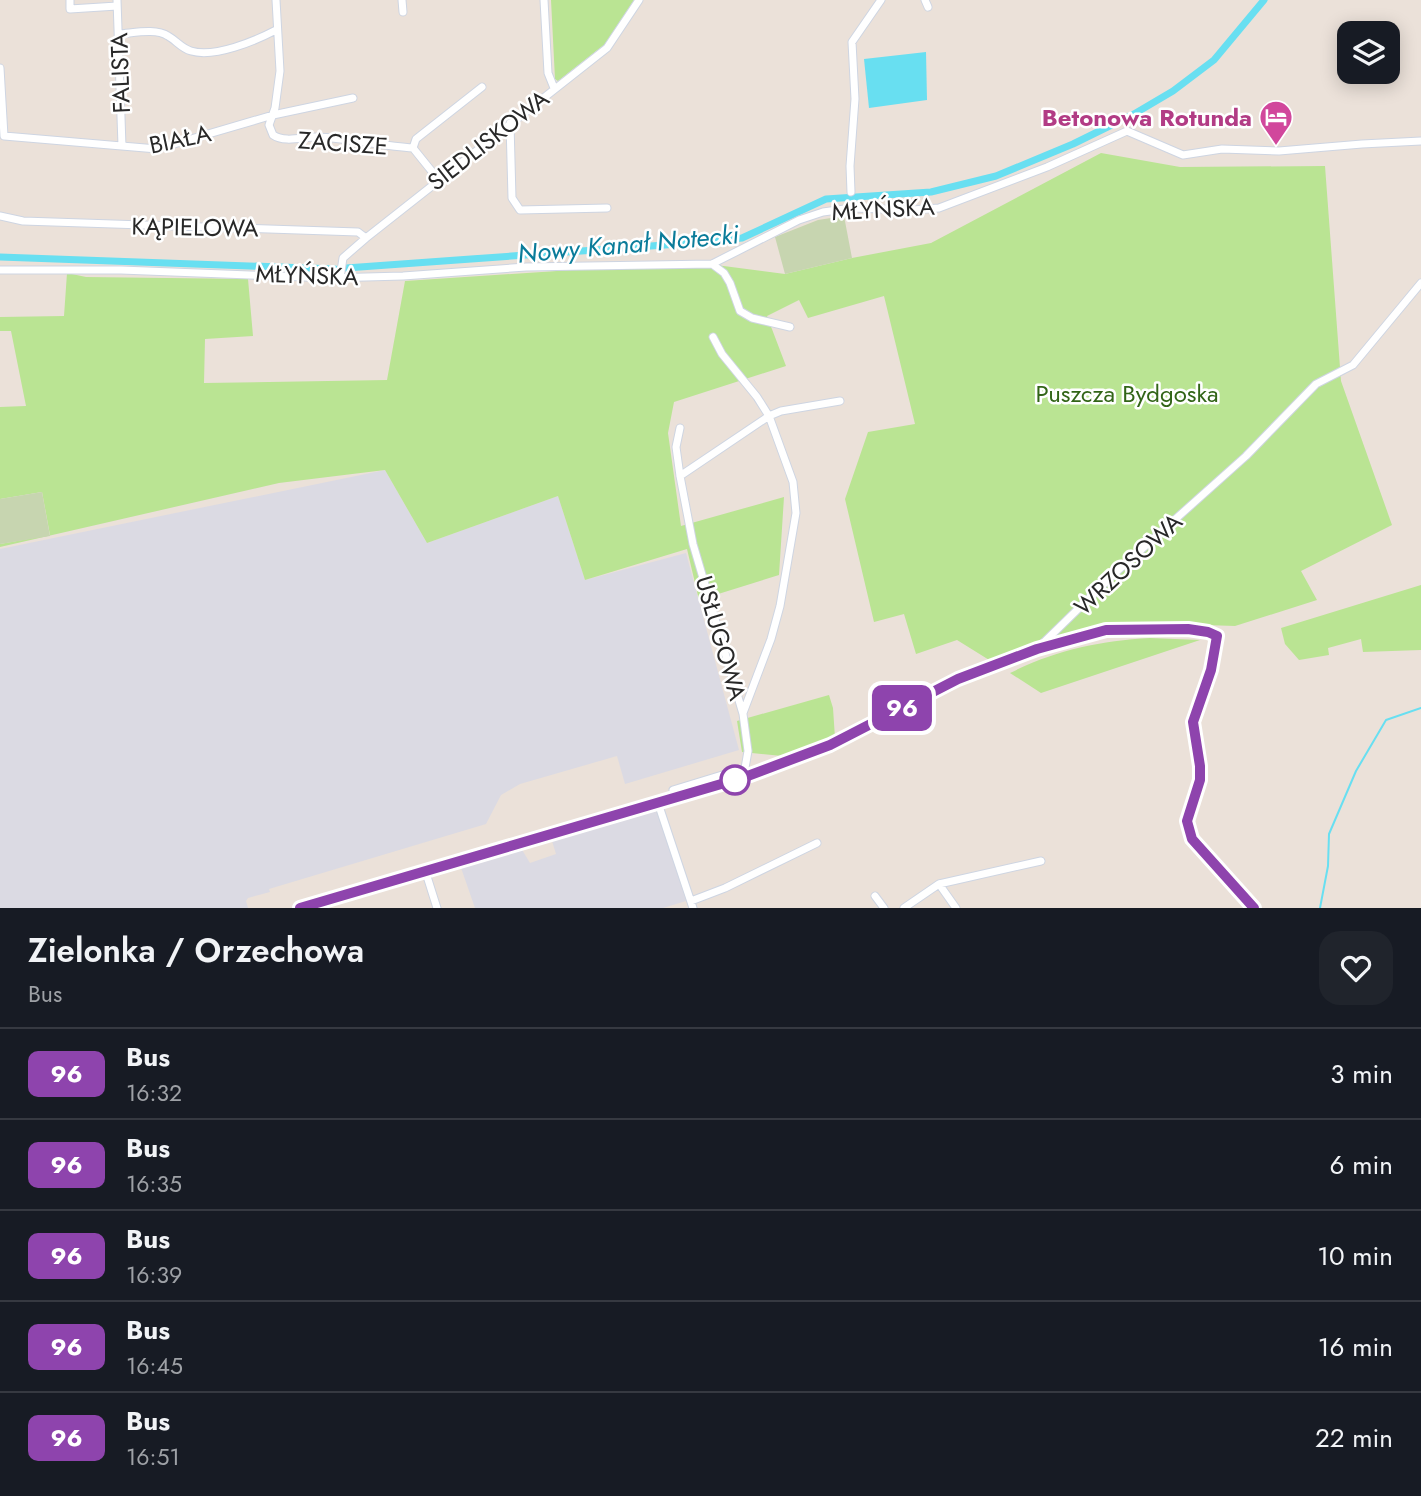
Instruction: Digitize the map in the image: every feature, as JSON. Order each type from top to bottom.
[{"type":"street","points":[[70,0],[71,9],[117,3]]},
{"type":"street","points":[[273,115],[280,71],[276,0]]},
{"type":"street","points":[[402,0],[402,12]]},
{"type":"street","points":[[544,0],[548,73],[554,88]]},
{"type":"street","name":"SIEDLISKOWA","points":[[340,278],[343,258],[366,238],[607,48],[639,0]]},
{"type":"street","points":[[851,192],[850,166],[855,99],[852,42],[881,0]]},
{"type":"street","name":"FALISTA","points":[[117,3],[122,146]]},
{"type":"street","points":[[119,34],[161,32],[181,47],[193,52],[251,43],[276,30]]},
{"type":"street","name":"BIAŁA","points":[[0,68],[4,136],[157,149],[273,115],[353,97]]},
{"type":"street","name":"ZACISZE","points":[[414,148],[416,139],[482,87]]},
{"type":"street","name":"ZACISZE","points":[[273,115],[269,125],[273,135],[283,139],[349,139],[388,147],[414,148]]},
{"type":"street","points":[[510,123],[512,198],[520,210],[607,208]]},
{"type":"street","name":"MŁYŃSKA","points":[[0,270],[121,270],[340,278],[526,267],[712,264],[799,220],[823,212],[852,208],[939,208],[1047,167],[1127,131],[1183,155],[1222,149],[1279,151],[1421,141]]},
{"type":"street","name":"ZACISZE","points":[[414,148],[438,179]]},
{"type":"street","name":"KĄPIELOWA","points":[[0,216],[23,221],[358,232],[366,238]]},
{"type":"street","points":[[712,264],[724,272],[740,311],[751,318],[790,327]]},
{"type":"street","name":"WRZOSOWA","points":[[300,908],[799,759],[958,679],[1037,649],[1114,575],[1246,456],[1316,384],[1353,365],[1421,283]]},
{"type":"street","points":[[713,337],[722,354],[769,416],[793,482],[796,513],[780,606],[771,639],[743,714]]},
{"type":"street","points":[[680,476],[769,416],[781,411],[840,401]]},
{"type":"street","name":"USŁUGOWA","points":[[675,798],[673,790],[745,768],[748,751],[743,714],[693,544],[676,447],[680,428]]},
{"type":"street","points":[[1037,649],[1106,630],[1175,628],[1208,632],[1217,636],[1211,670],[1193,722],[1200,780],[1189,809],[1188,830],[1192,839],[1254,908]]},
{"type":"street","points":[[658,803],[692,905],[817,843]]},
{"type":"street","points":[[904,908],[939,884],[1041,861]]},
{"type":"street","points":[[425,870],[437,908]]},
{"type":"street","points":[[939,884],[956,908]]},
{"type":"street","points":[[875,896],[884,908]]},
{"type":"shaded area","points":[[385,470],[427,543],[558,496],[585,580],[686,553],[739,750],[625,784],[617,756],[520,784],[501,795],[486,824],[269,889],[270,892],[248,898],[248,908],[0,908],[0,549]]},
{"type":"shaded area","points":[[651,809],[658,813],[686,901],[663,908],[475,908],[460,865],[521,848],[530,863],[556,854],[552,841]]},
{"type":"green space","points":[[551,0],[634,0],[605,44],[558,81],[555,79]]},
{"type":"green space","name":"Puszcza Bydgoska","points":[[1101,153],[1180,167],[1325,166],[1341,381],[1392,525],[1301,571],[1317,600],[1235,626],[1146,623],[1097,628],[1052,639],[994,663],[957,640],[916,654],[904,614],[874,622],[845,499],[868,432],[915,424],[884,296],[808,318],[799,300],[767,316],[786,366],[674,402],[668,433],[681,526],[784,497],[779,575],[699,600],[687,549],[585,580],[558,496],[427,543],[385,470],[279,483],[0,547],[0,544],[50,535],[42,492],[0,499],[0,407],[26,406],[11,331],[0,331],[0,317],[64,316],[67,273],[86,277],[248,279],[253,336],[205,339],[204,383],[387,380],[405,281],[693,262],[785,274],[931,243]]},
{"type":"green space","points":[[844,216],[852,258],[785,274],[775,237],[818,220]]},
{"type":"green space","points":[[42,492],[50,536],[0,544],[0,499]]},
{"type":"green space","points":[[1421,585],[1421,650],[1363,652],[1361,639],[1328,648],[1329,655],[1299,660],[1285,644],[1281,628]]},
{"type":"green space","points":[[1150,638],[1200,640],[1041,693],[1010,673],[1044,658],[1078,648]]},
{"type":"green space","points":[[829,695],[833,708],[835,738],[782,756],[742,752],[737,721]]},
{"type":"water","points":[[926,52],[927,100],[869,108],[864,59]]},
{"type":"waterway","name":"Nowy Kanał Notecki","points":[[346,268],[742,238],[826,199],[931,192],[996,176],[1073,144],[1173,91],[1214,60],[1264,0]]},
{"type":"waterway","name":"Nowy Kanał Notecki","points":[[0,257],[335,269]]},
{"type":"waterway","points":[[1320,908],[1328,866],[1329,834],[1356,771],[1386,720],[1421,708]]},
{"type":"bus line","name":"96","points":[[300,908],[799,759],[958,679],[1037,649],[1106,630],[1162,628],[1188,629],[1217,636],[1211,670],[1193,722],[1200,780],[1189,809],[1188,830],[1192,839],[1254,908]]},
{"type":"place","name":"Betonowa Rotunda","points":[[1276,147]]}]
